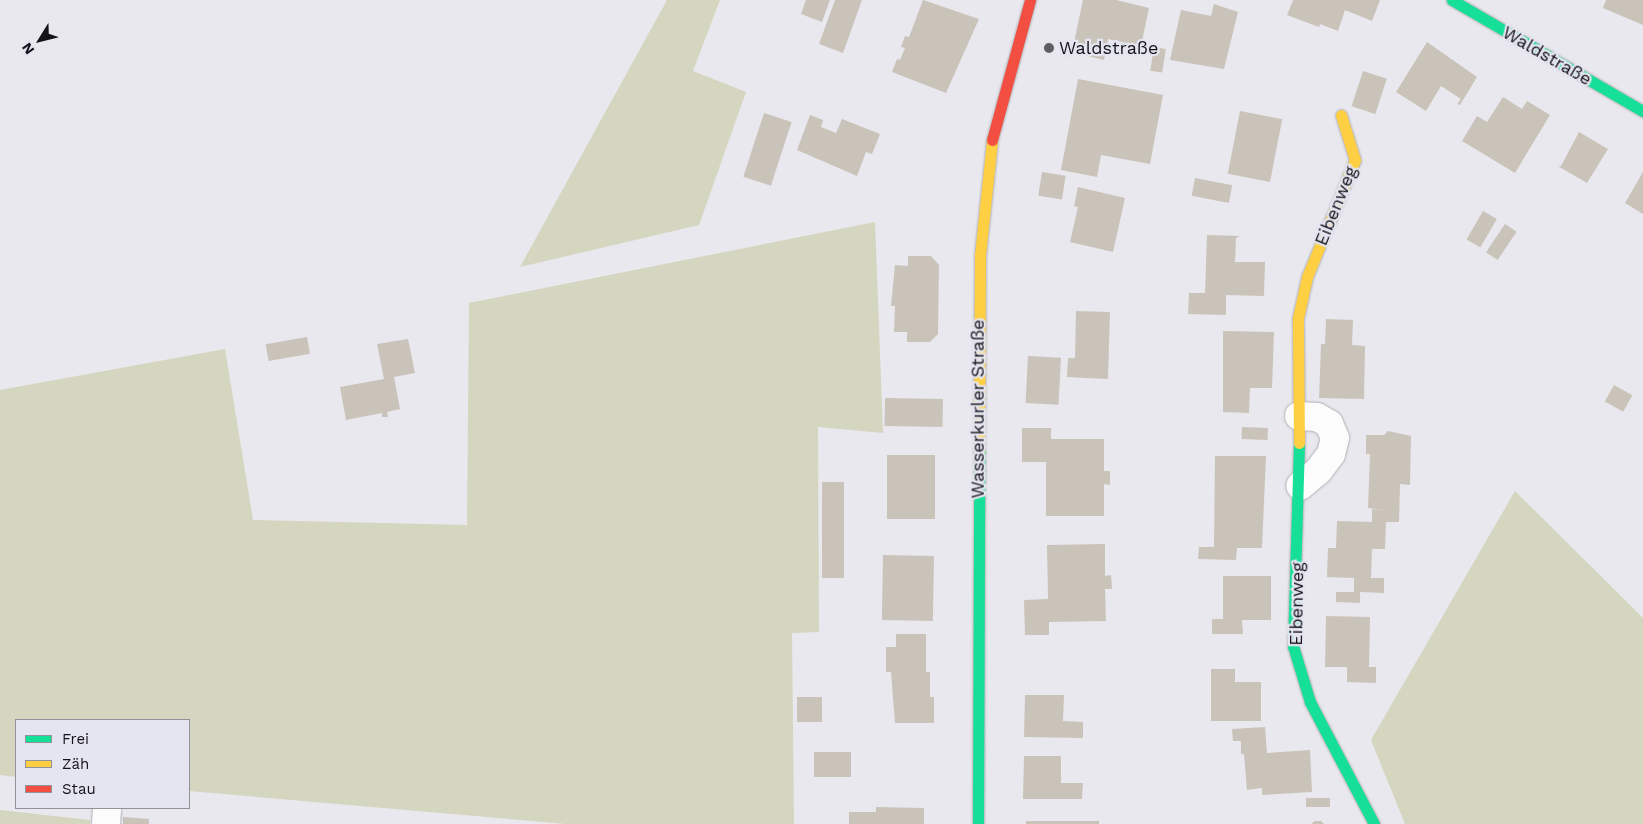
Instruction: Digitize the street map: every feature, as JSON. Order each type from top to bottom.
[{"type":"street","name":"Wasserkurler Straße","points":[[978,824],[980,255],[993,135],[1030,0]]},
{"type":"street","name":"Waldstraße","points":[[1452,0],[1643,111]]},
{"type":"street","name":"Eibenweg","points":[[1341,115],[1355,160],[1307,277],[1298,318],[1300,486],[1293,646],[1310,702],[1374,824]]},
{"type":"street","points":[[1299,416],[1317,417],[1329,424],[1335,438],[1326,460],[1300,486]]},
{"type":"street","points":[[106,824],[107,809]]},
{"type":"green space","points":[[667,0],[720,0],[693,71],[746,92],[699,225],[520,267]]},
{"type":"green space","points":[[875,222],[883,433],[818,427],[819,632],[792,633],[794,824],[566,824],[190,791],[190,719],[15,719],[15,777],[0,775],[0,390],[225,349],[253,520],[467,525],[469,303]]},
{"type":"green space","points":[[1515,491],[1643,618],[1643,824],[1405,824],[1371,740]]},
{"type":"green space","points":[[0,810],[90,820],[90,824],[0,824]]},
{"type":"building","points":[[806,0],[830,0],[822,22],[801,14]]},
{"type":"building","points":[[835,0],[862,0],[843,53],[819,44]]},
{"type":"building","points":[[923,0],[979,19],[946,93],[892,72],[897,59],[900,60],[905,48],[901,47],[905,36],[909,37]]},
{"type":"building","points":[[1083,0],[1116,0],[1149,8],[1141,46],[1108,39],[1104,60],[1072,52]]},
{"type":"building","points":[[1293,0],[1380,0],[1372,21],[1345,10],[1338,31],[1320,24],[1319,27],[1287,15]]},
{"type":"building","points":[[1606,0],[1643,0],[1643,25],[1603,8]]},
{"type":"building","points":[[1214,4],[1238,12],[1224,69],[1170,60],[1181,10],[1211,16]]},
{"type":"building","points":[[1427,42],[1477,77],[1460,105],[1457,104],[1461,99],[1441,86],[1426,111],[1396,92]]},
{"type":"building","points":[[1154,47],[1166,49],[1162,73],[1150,71]]},
{"type":"building","points":[[1363,71],[1387,79],[1375,114],[1352,106]]},
{"type":"building","points":[[1078,79],[1163,95],[1150,164],[1101,155],[1097,177],[1061,170]]},
{"type":"building","points":[[1503,97],[1522,109],[1527,101],[1550,115],[1515,173],[1462,141],[1477,116],[1487,122]]},
{"type":"building","points":[[1240,111],[1282,119],[1270,182],[1228,174]]},
{"type":"building","points":[[764,113],[792,122],[771,186],[743,177]]},
{"type":"building","points":[[810,115],[823,120],[821,127],[836,133],[842,119],[880,134],[872,154],[866,152],[857,176],[797,150]]},
{"type":"building","points":[[1579,132],[1608,149],[1587,183],[1558,166],[1561,166]]},
{"type":"building","points":[[1042,172],[1066,176],[1062,199],[1038,196]]},
{"type":"building","points":[[1643,172],[1643,214],[1625,203]]},
{"type":"building","points":[[1195,178],[1232,185],[1229,203],[1192,196]]},
{"type":"building","points":[[1078,187],[1125,198],[1113,252],[1070,242],[1078,207],[1074,206]]},
{"type":"building","points":[[1483,211],[1497,219],[1480,248],[1466,240]]},
{"type":"building","points":[[1505,224],[1517,232],[1498,260],[1486,252]]},
{"type":"building","points":[[1207,235],[1240,236],[1236,238],[1235,262],[1265,262],[1264,296],[1226,295],[1226,315],[1188,314],[1189,293],[1205,293]]},
{"type":"building","points":[[908,256],[931,256],[939,265],[938,334],[930,342],[907,342],[907,332],[894,332],[895,306],[891,306],[895,265],[908,266]]},
{"type":"building","points":[[1076,311],[1110,312],[1108,379],[1067,377],[1068,358],[1075,358]]},
{"type":"building","points":[[1326,319],[1353,320],[1352,345],[1365,346],[1364,399],[1319,398],[1321,344],[1325,344]]},
{"type":"building","points":[[1223,331],[1274,332],[1272,388],[1250,388],[1249,413],[1223,412]]},
{"type":"building","points":[[307,337],[310,354],[269,361],[266,344]]},
{"type":"building","points":[[408,339],[415,373],[394,377],[400,409],[387,412],[388,417],[382,417],[382,413],[346,420],[340,387],[384,379],[377,344]]},
{"type":"building","points":[[1028,356],[1061,358],[1058,405],[1026,403]]},
{"type":"building","points":[[1614,385],[1632,395],[1623,412],[1605,402]]},
{"type":"building","points":[[885,398],[943,399],[943,427],[885,426]]},
{"type":"building","points":[[1242,427],[1268,428],[1268,440],[1242,439]]},
{"type":"building","points":[[1022,428],[1051,428],[1051,439],[1104,439],[1104,471],[1110,471],[1110,485],[1104,484],[1104,516],[1046,516],[1046,462],[1022,462]]},
{"type":"building","points":[[1388,431],[1411,436],[1410,485],[1400,484],[1399,522],[1386,522],[1385,549],[1372,549],[1371,578],[1384,578],[1384,593],[1360,592],[1360,603],[1336,602],[1336,592],[1354,592],[1354,578],[1327,577],[1328,548],[1336,548],[1337,521],[1372,522],[1372,509],[1385,510],[1368,508],[1370,454],[1366,454],[1366,435],[1384,435]]},
{"type":"building","points":[[887,455],[935,455],[935,519],[887,519]]},
{"type":"building","points":[[1215,456],[1266,456],[1262,548],[1237,548],[1236,560],[1198,559],[1199,547],[1214,547]]},
{"type":"building","points":[[822,482],[844,482],[844,578],[822,578]]},
{"type":"building","points":[[1105,544],[1105,576],[1111,575],[1112,589],[1105,589],[1106,621],[1049,622],[1049,635],[1025,635],[1024,600],[1048,599],[1047,545]]},
{"type":"building","points":[[883,555],[934,556],[933,621],[882,620]]},
{"type":"building","points":[[1223,576],[1271,576],[1271,620],[1242,620],[1243,634],[1212,634],[1212,619],[1223,619]]},
{"type":"building","points":[[1326,616],[1370,617],[1369,667],[1376,667],[1376,683],[1347,682],[1347,667],[1325,667]]},
{"type":"building","points":[[896,634],[926,634],[926,672],[930,672],[930,697],[934,697],[934,723],[895,723],[891,672],[886,672],[886,647],[896,647]]},
{"type":"building","points":[[1211,669],[1235,669],[1235,682],[1261,682],[1261,721],[1211,721]]},
{"type":"building","points":[[1025,695],[1064,695],[1063,721],[1083,722],[1083,738],[1024,737]]},
{"type":"building","points":[[797,697],[822,697],[822,722],[797,722]]},
{"type":"building","points":[[1265,727],[1267,753],[1310,750],[1312,792],[1262,795],[1262,788],[1247,790],[1244,754],[1241,754],[1241,741],[1233,741],[1232,729]]},
{"type":"building","points":[[814,752],[851,752],[851,777],[814,777]]},
{"type":"building","points":[[1024,756],[1061,756],[1061,783],[1083,783],[1082,799],[1023,799]]},
{"type":"building","points":[[1306,798],[1330,798],[1330,807],[1306,807]]},
{"type":"building","points":[[876,807],[924,808],[924,824],[849,824],[849,812],[876,812]]},
{"type":"building","points":[[123,817],[149,819],[149,824],[123,824]]},
{"type":"building","points":[[1026,821],[1099,821],[1099,824],[1026,824]]},
{"type":"building","points":[[1315,821],[1321,821],[1324,824],[1311,824]]},
{"type":"traffic: fast","points":[[1452,0],[1643,111]]},
{"type":"traffic: fast","points":[[1299,443],[1293,646],[1310,702],[1374,824]]},
{"type":"traffic: fast","points":[[978,824],[979,450]]},
{"type":"traffic: slow","points":[[1299,443],[1298,318],[1307,277],[1355,160],[1341,115]]},
{"type":"traffic: slow","points":[[979,450],[980,255],[992,140]]},
{"type":"traffic: jam","points":[[992,140],[1030,0]]},
{"type":"place","name":"Waldstraße","points":[[1049,48]]}]
